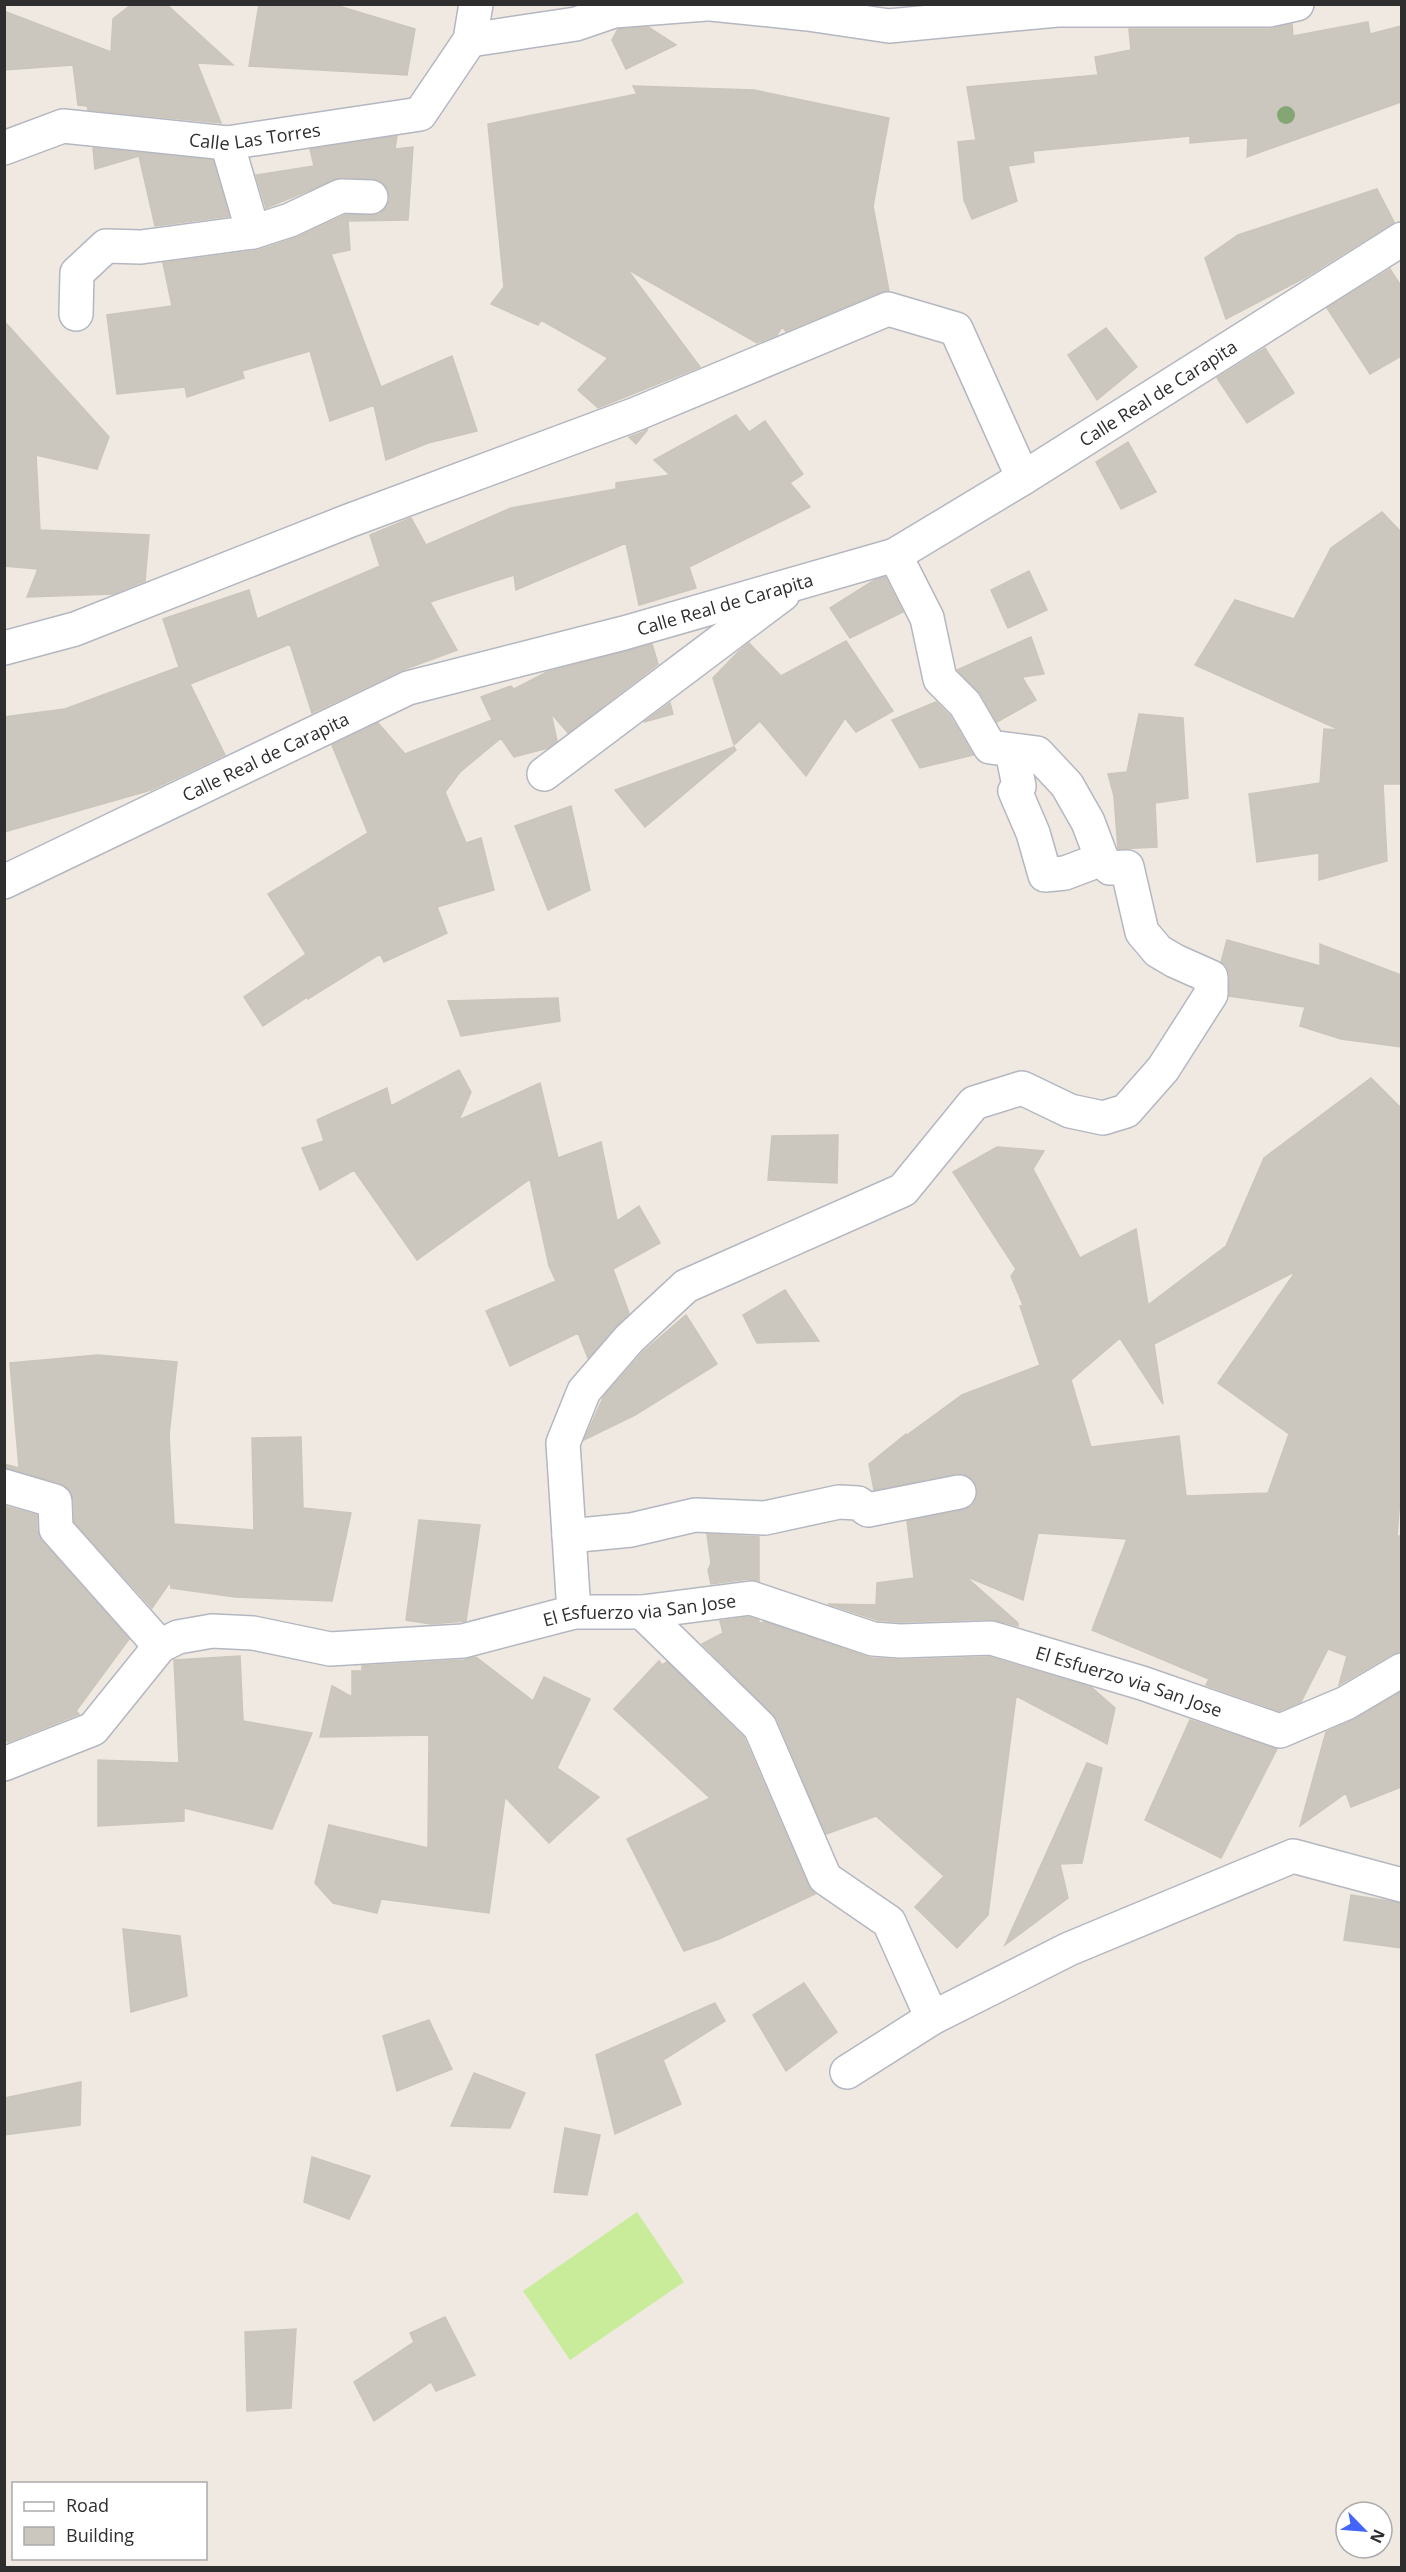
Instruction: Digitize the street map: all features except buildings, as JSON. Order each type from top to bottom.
[{"type":"street","points":[[476,4],[470,40],[576,24],[614,11],[706,4]]},
{"type":"street","points":[[711,4],[808,14],[889,26],[1057,10],[1270,10],[1297,4]]},
{"type":"street","name":"Calle Las Torres","points":[[4,148],[63,126],[227,142],[420,114],[470,40]]},
{"type":"street","points":[[227,142],[254,232]]},
{"type":"street","points":[[76,314],[77,273],[106,246],[141,247],[254,232],[290,220],[341,196],[371,197]]},
{"type":"street","name":"Calle Real de Carapita","points":[[4,882],[408,688],[624,633],[895,555],[1023,478],[1401,239]]},
{"type":"street","points":[[4,648],[75,629],[351,520],[636,414],[888,309],[956,329],[1023,478]]},
{"type":"street","points":[[574,1612],[563,1443],[584,1391],[629,1339],[686,1286],[903,1190],[974,1103],[1022,1088],[1070,1111],[1103,1118],[1126,1111],[1163,1070],[1211,994],[1211,977],[1182,965],[1158,951],[1142,932],[1127,867],[1110,868],[1102,859],[1088,822],[1066,785],[1037,753],[990,747],[965,704],[940,679],[927,618],[895,555]]},
{"type":"street","points":[[544,774],[799,582]]},
{"type":"street","points":[[1012,751],[1019,786],[1015,791],[1033,833],[1045,875],[1065,873],[1102,859]]},
{"type":"street","points":[[4,1486],[55,1501],[56,1529],[159,1646],[93,1730],[4,1764]]},
{"type":"street","points":[[569,1536],[631,1530],[695,1515],[765,1518],[839,1502],[858,1503],[868,1510],[959,1492]]},
{"type":"street","name":"El Esfuerzo via San Jose","points":[[159,1646],[178,1637],[212,1631],[253,1633],[330,1649],[463,1641],[574,1612],[642,1612],[751,1598],[873,1639],[900,1641],[992,1638],[1142,1683],[1280,1731],[1346,1703],[1401,1670]]},
{"type":"street","points":[[642,1612],[760,1726],[825,1878],[889,1922],[932,2019]]},
{"type":"street","points":[[847,2072],[932,2019],[1069,1949],[1293,1856],[1401,1885]]},
{"type":"green space","points":[[637,2212],[684,2282],[570,2360],[523,2291]]}]
